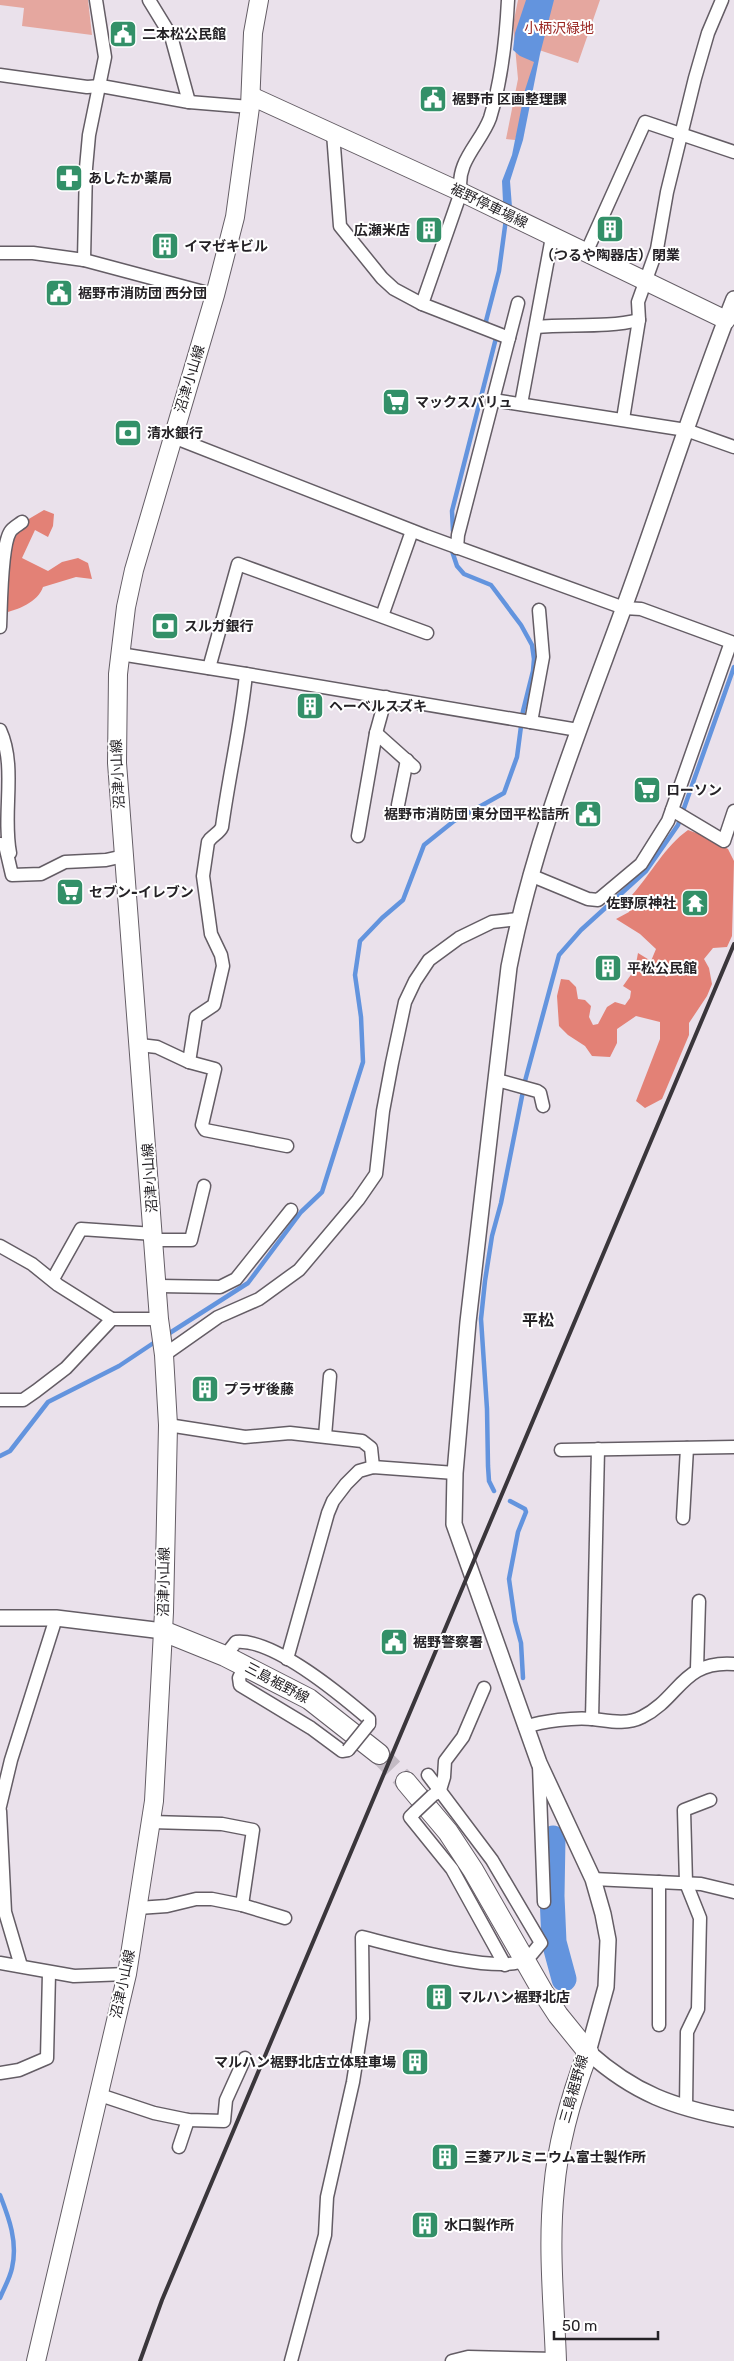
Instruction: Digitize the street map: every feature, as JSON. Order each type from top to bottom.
[{"type":"main road","name":"沼津小山線","points":[[36,2361],[97,2094],[127,1974],[154,1801],[163,1631],[168,1425],[116,735],[120,654],[134,570],[215,295],[235,217],[251,101],[253,33],[259,0]]},
{"type":"main road","name":"裾野停車場線","points":[[251,101],[333,133],[730,321]]},
{"type":"main road","name":"三島裾野線","points":[[163,1631],[245,1665],[309,1699],[379,1754]]},
{"type":"main road","name":"三島裾野線","points":[[406,1782],[448,1832],[473,1870],[558,2015],[588,2052],[569,2103],[554,2190],[551,2249],[556,2360]]},
{"type":"street","points":[[84,260],[86,168],[89,136],[105,57],[96,0]]},
{"type":"street","points":[[149,0],[171,36],[189,102]]},
{"type":"street","points":[[422,304],[460,192],[459,181],[469,152],[489,120],[505,55],[508,0]]},
{"type":"street","points":[[623,419],[640,320],[638,302],[657,249],[667,192],[706,42],[722,0]]},
{"type":"street","points":[[0,75],[87,87],[100,86],[189,102],[251,101]]},
{"type":"street","points":[[586,253],[645,122],[734,152]]},
{"type":"street","points":[[333,133],[340,226],[382,278],[394,289],[422,304],[509,338]]},
{"type":"street","points":[[521,404],[552,237]]},
{"type":"street","points":[[0,253],[33,253],[84,260],[215,295]]},
{"type":"street","points":[[734,300],[730,321],[686,430],[624,608],[578,730],[530,875],[518,919],[509,967],[468,1322],[455,1472],[454,1524],[539,1763],[593,1879],[608,1940],[608,1967],[602,2008],[588,2052],[611,2073],[636,2089],[686,2108],[734,2119]]},
{"type":"street","points":[[458,548],[458,535],[518,302]]},
{"type":"street","points":[[536,327],[621,324],[640,320]]},
{"type":"street","points":[[493,400],[686,430],[734,447]]},
{"type":"street","points":[[172,437],[412,531],[624,608],[641,609],[733,639],[679,814],[668,821],[641,864],[598,900],[588,899],[530,875]]},
{"type":"street","points":[[0,627],[3,567],[8,536],[10,531],[22,522]]},
{"type":"street","points":[[382,616],[412,531]]},
{"type":"street","points":[[209,668],[238,564],[428,633]]},
{"type":"street","points":[[531,722],[543,657],[539,610]]},
{"type":"street","points":[[120,654],[578,730]]},
{"type":"street","points":[[189,1062],[196,1017],[214,1005],[223,966],[221,955],[211,934],[203,876],[208,842],[211,837],[220,832],[222,827],[227,792],[236,753],[246,674]]},
{"type":"street","points":[[358,836],[376,733],[386,698]]},
{"type":"street","points":[[0,730],[6,741],[8,785],[7,840],[15,875]]},
{"type":"street","points":[[376,733],[410,764],[398,805]]},
{"type":"street","points":[[679,814],[729,844],[734,811]]},
{"type":"street","points":[[0,844],[5,845],[12,875],[41,874],[65,862],[106,860],[124,856]]},
{"type":"street","points":[[164,1353],[218,1317],[259,1299],[299,1270],[358,1200],[376,1174],[383,1110],[392,1063],[405,1002],[415,980],[429,960],[459,938],[492,922],[518,919]]},
{"type":"street","points":[[140,1045],[157,1047],[189,1062],[215,1069],[202,1125],[205,1130],[287,1146]]},
{"type":"street","points":[[497,1080],[540,1093],[544,1106]]},
{"type":"street","points":[[52,1279],[81,1229],[191,1240],[204,1186]]},
{"type":"street","points":[[158,1286],[220,1287],[236,1280],[291,1210]]},
{"type":"street","points":[[0,1246],[32,1264],[58,1285],[112,1319],[160,1321]]},
{"type":"street","points":[[0,1400],[23,1400],[36,1391],[66,1368],[112,1319]]},
{"type":"street","points":[[325,1436],[330,1376]]},
{"type":"street","points":[[168,1425],[245,1437],[290,1433],[362,1441],[371,1448],[373,1467]]},
{"type":"street","points":[[561,1450],[734,1447]]},
{"type":"street","points":[[683,1518],[687,1448]]},
{"type":"street","points":[[592,1719],[598,1449]]},
{"type":"street","points":[[287,1659],[328,1513],[333,1501],[346,1484],[359,1471],[373,1467],[455,1472]]},
{"type":"street","points":[[698,1669],[699,1601]]},
{"type":"street","points":[[0,1618],[56,1618],[163,1631]]},
{"type":"street","points":[[0,1806],[11,1760],[56,1618]]},
{"type":"street","points":[[225,1656],[236,1642],[252,1642],[287,1659],[337,1693],[369,1719],[369,1724],[348,1750],[342,1751],[311,1728],[240,1685],[239,1678],[245,1665]]},
{"type":"street","points":[[525,1727],[539,1722],[592,1719],[610,1723],[628,1722],[641,1718],[653,1710],[698,1669],[734,1664]]},
{"type":"street","points":[[484,1688],[463,1737],[445,1761],[444,1777],[437,1792],[410,1817],[452,1869],[505,1965]]},
{"type":"street","points":[[539,1763],[544,1902]]},
{"type":"street","points":[[291,2361],[325,2235],[327,2197],[353,2082],[363,2019],[362,1938],[448,1957],[505,1965],[525,1960],[542,1938],[492,1860],[437,1792],[428,1775]]},
{"type":"street","points":[[686,2108],[687,2032],[698,2009],[700,1918],[686,1883],[684,1810],[710,1800]]},
{"type":"street","points":[[0,1811],[4,1912],[21,1966]]},
{"type":"street","points":[[151,1822],[222,1824],[253,1830],[242,1904]]},
{"type":"street","points":[[593,1879],[700,1884],[734,1892]]},
{"type":"street","points":[[659,1882],[659,2025]]},
{"type":"street","points":[[138,1908],[167,1906],[196,1899],[242,1904],[285,1918]]},
{"type":"street","points":[[0,1963],[74,1976],[127,1974]]},
{"type":"street","points":[[0,2073],[19,2070],[47,2058],[49,1973]]},
{"type":"street","points":[[97,2094],[154,2113],[188,2120],[224,2121],[226,2100],[244,2058]]},
{"type":"street","points":[[179,2147],[188,2120]]},
{"type":"street","points":[[452,2361],[468,2357],[556,2360]]},
{"type":"green space","points":[[0,0],[88,0],[92,35],[22,26],[24,8],[0,5]]},
{"type":"green space","name":"小柄沢緑地","points":[[518,0],[600,0],[578,63],[539,50],[527,103],[515,140],[506,139],[518,79],[513,25]]},
{"type":"shaded area","points":[[44,510],[54,514],[53,526],[48,537],[35,530],[22,558],[48,571],[62,562],[78,558],[88,563],[92,579],[76,577],[43,587],[32,601],[15,610],[3,613],[11,535],[27,520]]},
{"type":"shaded area","points":[[688,830],[710,838],[728,849],[734,861],[732,936],[727,947],[713,948],[704,959],[709,968],[712,984],[707,996],[689,1023],[689,1035],[662,1099],[645,1108],[636,1101],[660,1039],[660,1022],[636,1016],[617,1029],[617,1043],[610,1057],[592,1056],[585,1046],[568,1035],[559,1026],[557,996],[561,979],[569,980],[576,987],[578,999],[585,1000],[591,1006],[589,1017],[593,1025],[598,1024],[607,1007],[615,1002],[625,1005],[630,998],[631,991],[623,986],[635,969],[638,953],[651,961],[656,949],[640,934],[616,919],[629,912],[635,902],[632,895],[665,852]]},
{"type":"water","points":[[526,0],[554,0],[540,54],[523,140],[510,181],[512,207],[503,202],[502,181],[512,155],[525,90],[534,62],[520,56],[513,50],[515,33]]},
{"type":"waterway","points":[[488,326],[486,321],[499,271],[506,219]]},
{"type":"waterway","points":[[453,531],[452,511],[496,338],[493,335]]},
{"type":"waterway","points":[[165,1336],[248,1283],[301,1212],[322,1192],[363,1062],[361,1017],[355,975],[360,941],[403,900],[424,845],[454,821],[504,793],[517,757],[523,711],[533,671],[532,645],[521,625],[491,585],[464,574],[457,566],[451,548]]},
{"type":"waterway","points":[[494,1491],[489,1481],[487,1409],[481,1319],[485,1281],[492,1236],[501,1203],[525,1081],[559,955],[581,930],[646,871],[678,825],[734,667]]},
{"type":"waterway","points":[[0,1456],[10,1451],[48,1402],[119,1366],[158,1340]]},
{"type":"waterway","points":[[510,1501],[525,1509],[526,1512],[518,1532],[509,1579],[515,1621],[521,1643],[523,1678]]},
{"type":"waterway","points":[[553,1838],[552,1896],[554,1942],[564,1979]]},
{"type":"waterway","points":[[0,2195],[9,2221],[14,2249],[11,2272],[0,2298]]},
{"type":"tunnel","points":[[379,1754],[406,1782]]},
{"type":"railway","points":[[140,2361],[162,2300],[734,944]]},
{"type":"place","name":"二本松公民館","points":[[123,34]]},
{"type":"place","name":"裾野市 区画整理課","points":[[433,99]]},
{"type":"place","name":"あしたか薬局","points":[[69,178]]},
{"type":"place","name":"（つるや陶器店）閉業","points":[[610,229]]},
{"type":"place","name":"広瀬米店","points":[[429,230]]},
{"type":"place","name":"イマゼキビル","points":[[165,246]]},
{"type":"place","name":"裾野市消防団 西分団","points":[[59,293]]},
{"type":"place","name":"マックスバリュ","points":[[396,402]]},
{"type":"place","name":"清水銀行","points":[[128,433]]},
{"type":"place","name":"スルガ銀行","points":[[165,626]]},
{"type":"place","name":"ヘーベルスズキ","points":[[310,706]]},
{"type":"place","name":"ローソン","points":[[647,790]]},
{"type":"place","name":"裾野市消防団 東分団平松詰所","points":[[588,814]]},
{"type":"place","name":"セブン-イレブン","points":[[70,892]]},
{"type":"place","name":"佐野原神社","points":[[695,903]]},
{"type":"place","name":"平松公民館","points":[[608,968]]},
{"type":"place","name":"プラザ後藤","points":[[205,1389]]},
{"type":"place","name":"裾野警察署","points":[[394,1642]]},
{"type":"place","name":"マルハン裾野北店","points":[[439,1997]]},
{"type":"place","name":"マルハン裾野北店立体駐車場","points":[[415,2062]]},
{"type":"place","name":"三菱アルミニウム富士製作所","points":[[445,2157]]},
{"type":"place","name":"水口製作所","points":[[425,2225]]},
{"type":"district","name":"平松","points":[[538,1320]]}]
